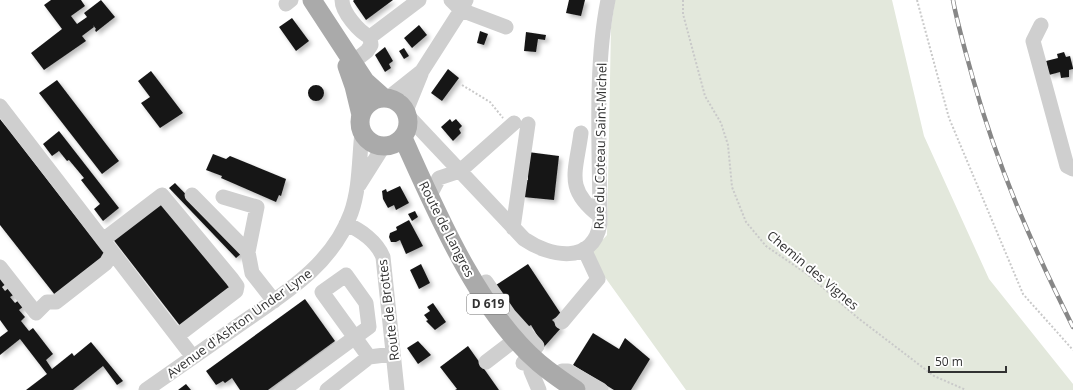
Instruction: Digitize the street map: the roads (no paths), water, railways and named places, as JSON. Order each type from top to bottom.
[{"type":"main road","points":[[312,0],[365,81],[386,98],[398,102],[400,132],[372,143],[361,123],[354,86],[338,40]]},
{"type":"main road","points":[[361,123],[367,104],[373,100],[386,98]]},
{"type":"main road","name":"Route de Langres","points":[[400,132],[477,287],[512,342],[528,363],[563,385]]},
{"type":"main road","name":"Route de Langres","points":[[400,132],[405,163],[468,289],[492,326],[512,342]]},
{"type":"street","points":[[342,0],[342,6],[363,34],[370,37]]},
{"type":"street","points":[[370,37],[419,0]]},
{"type":"street","name":"Rue du Coteau Saint-Michel","points":[[400,132],[428,137],[514,228],[547,259],[584,249],[598,236],[600,216],[602,26],[608,0]]},
{"type":"street","points":[[386,98],[422,71],[459,3],[506,26]]},
{"type":"street","points":[[1041,25],[1033,41],[1067,166],[1073,169]]},
{"type":"street","points":[[353,62],[367,51],[371,45],[370,37]]},
{"type":"street","name":"Avenue d'Ashton Under Lyne","points":[[358,188],[400,132],[422,71]]},
{"type":"street","points":[[0,106],[193,357]]},
{"type":"street","name":"Avenue d'Ashton Under Lyne","points":[[146,390],[274,301],[318,266],[334,246],[351,213],[358,188],[361,123]]},
{"type":"street","points":[[430,195],[440,178],[460,171],[518,124],[514,228]]},
{"type":"street","points":[[581,133],[574,182],[578,194],[585,205],[600,216]]},
{"type":"street","points":[[103,240],[162,195],[232,279],[236,286],[236,291],[177,336]]},
{"type":"street","points":[[192,195],[248,252]]},
{"type":"street","points":[[223,197],[257,207],[248,252],[252,273],[274,301]]},
{"type":"street","name":"Route de Brottes","points":[[346,224],[354,227],[379,248],[383,257],[397,390]]},
{"type":"street","points":[[562,322],[576,297],[598,279],[584,249]]},
{"type":"street","points":[[0,267],[36,313],[47,302],[56,302],[106,263],[112,253]]},
{"type":"street","points":[[486,282],[509,315],[536,343],[536,349],[528,363],[528,390]]},
{"type":"street","points":[[283,390],[356,337],[369,357]]},
{"type":"street","points":[[486,362],[512,342]]},
{"type":"street","points":[[327,390],[369,357],[393,354]]},
{"type":"street","points":[[528,363],[539,390]]},
{"type":"street","points":[[563,385],[562,371],[568,370],[601,390]]},
{"type":"railway","points":[[953,0],[973,79],[993,144],[1030,236],[1073,327]]}]
